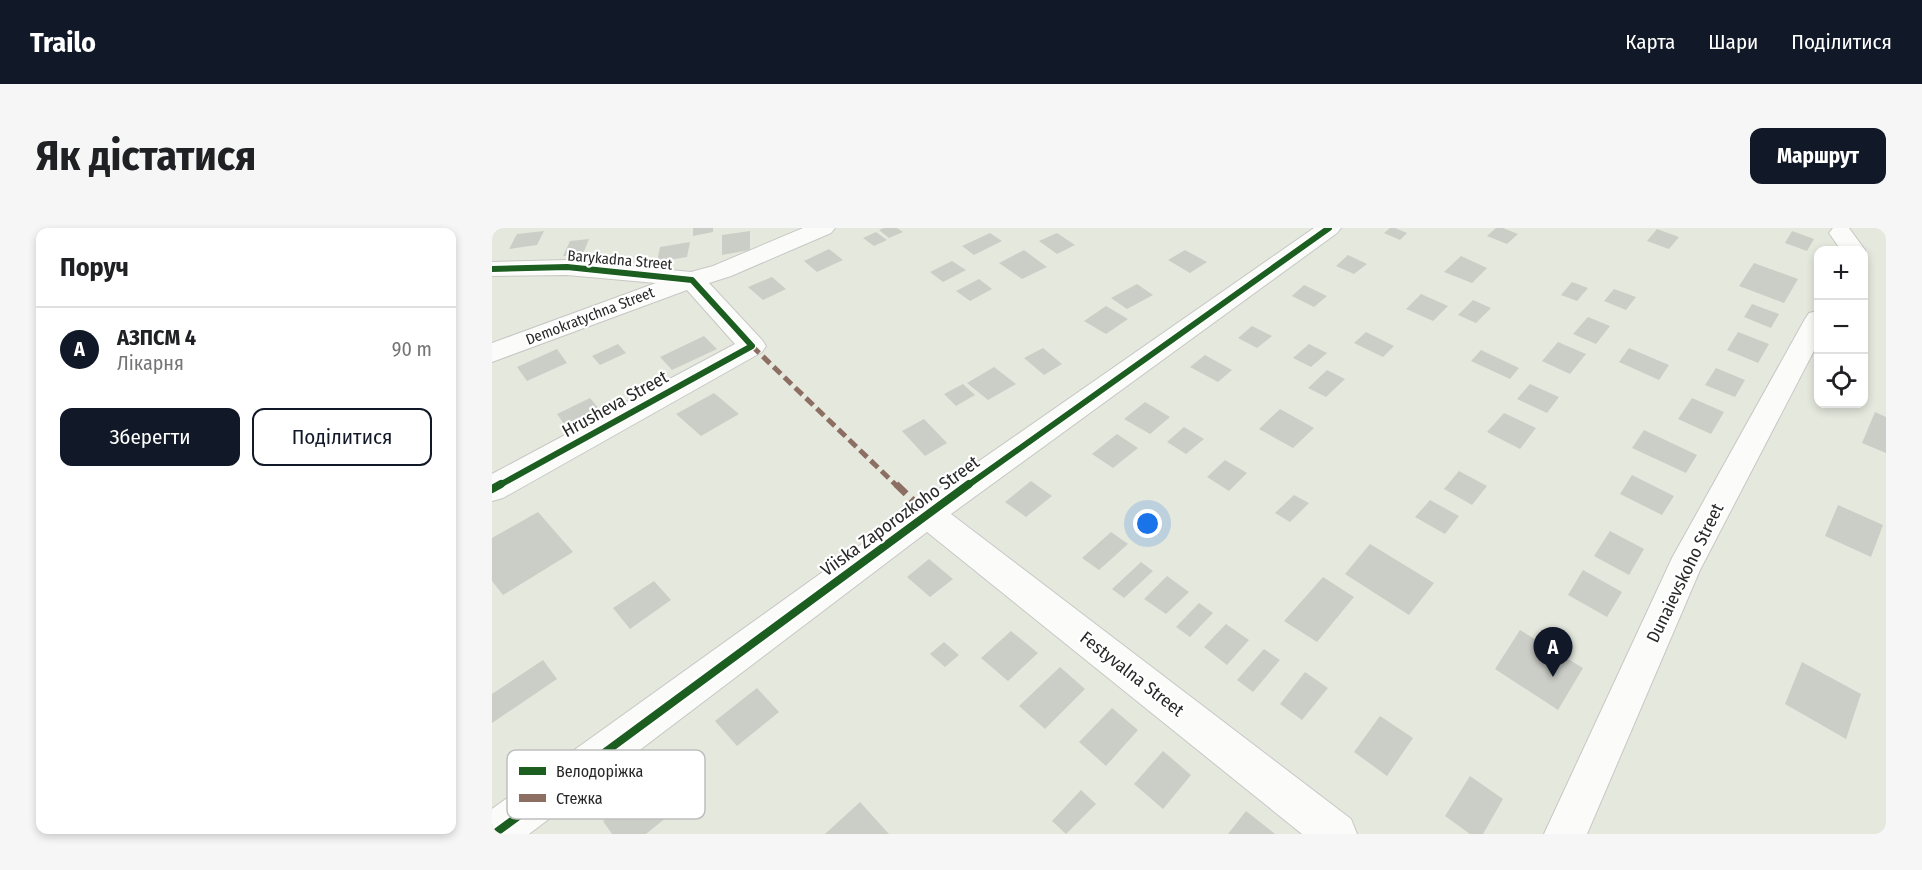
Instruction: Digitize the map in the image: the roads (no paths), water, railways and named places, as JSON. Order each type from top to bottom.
[{"type":"street","name":"Demokratychna Street","points":[[492,353],[653,292],[722,271],[823,228]]},
{"type":"street","name":"Viiska Zaporozkoho Street","points":[[608,750],[927,514],[1329,228]]},
{"type":"street","name":"Barykadna Street","points":[[492,269],[587,268],[692,280],[752,346]]},
{"type":"street","name":"Dunaievskoho Street","points":[[1565,834],[1684,568],[1814,326]]},
{"type":"street","name":"Hrusheva Street","points":[[492,489],[752,346]]},
{"type":"street","name":"Festyvalna Street","points":[[927,514],[1336,834]]},
{"type":"street","name":"Viiska Zaporozkoho Street","points":[[494,834],[514,819]]},
{"type":"place","name":"АЗПСМ 4","points":[[1553,677]]}]
